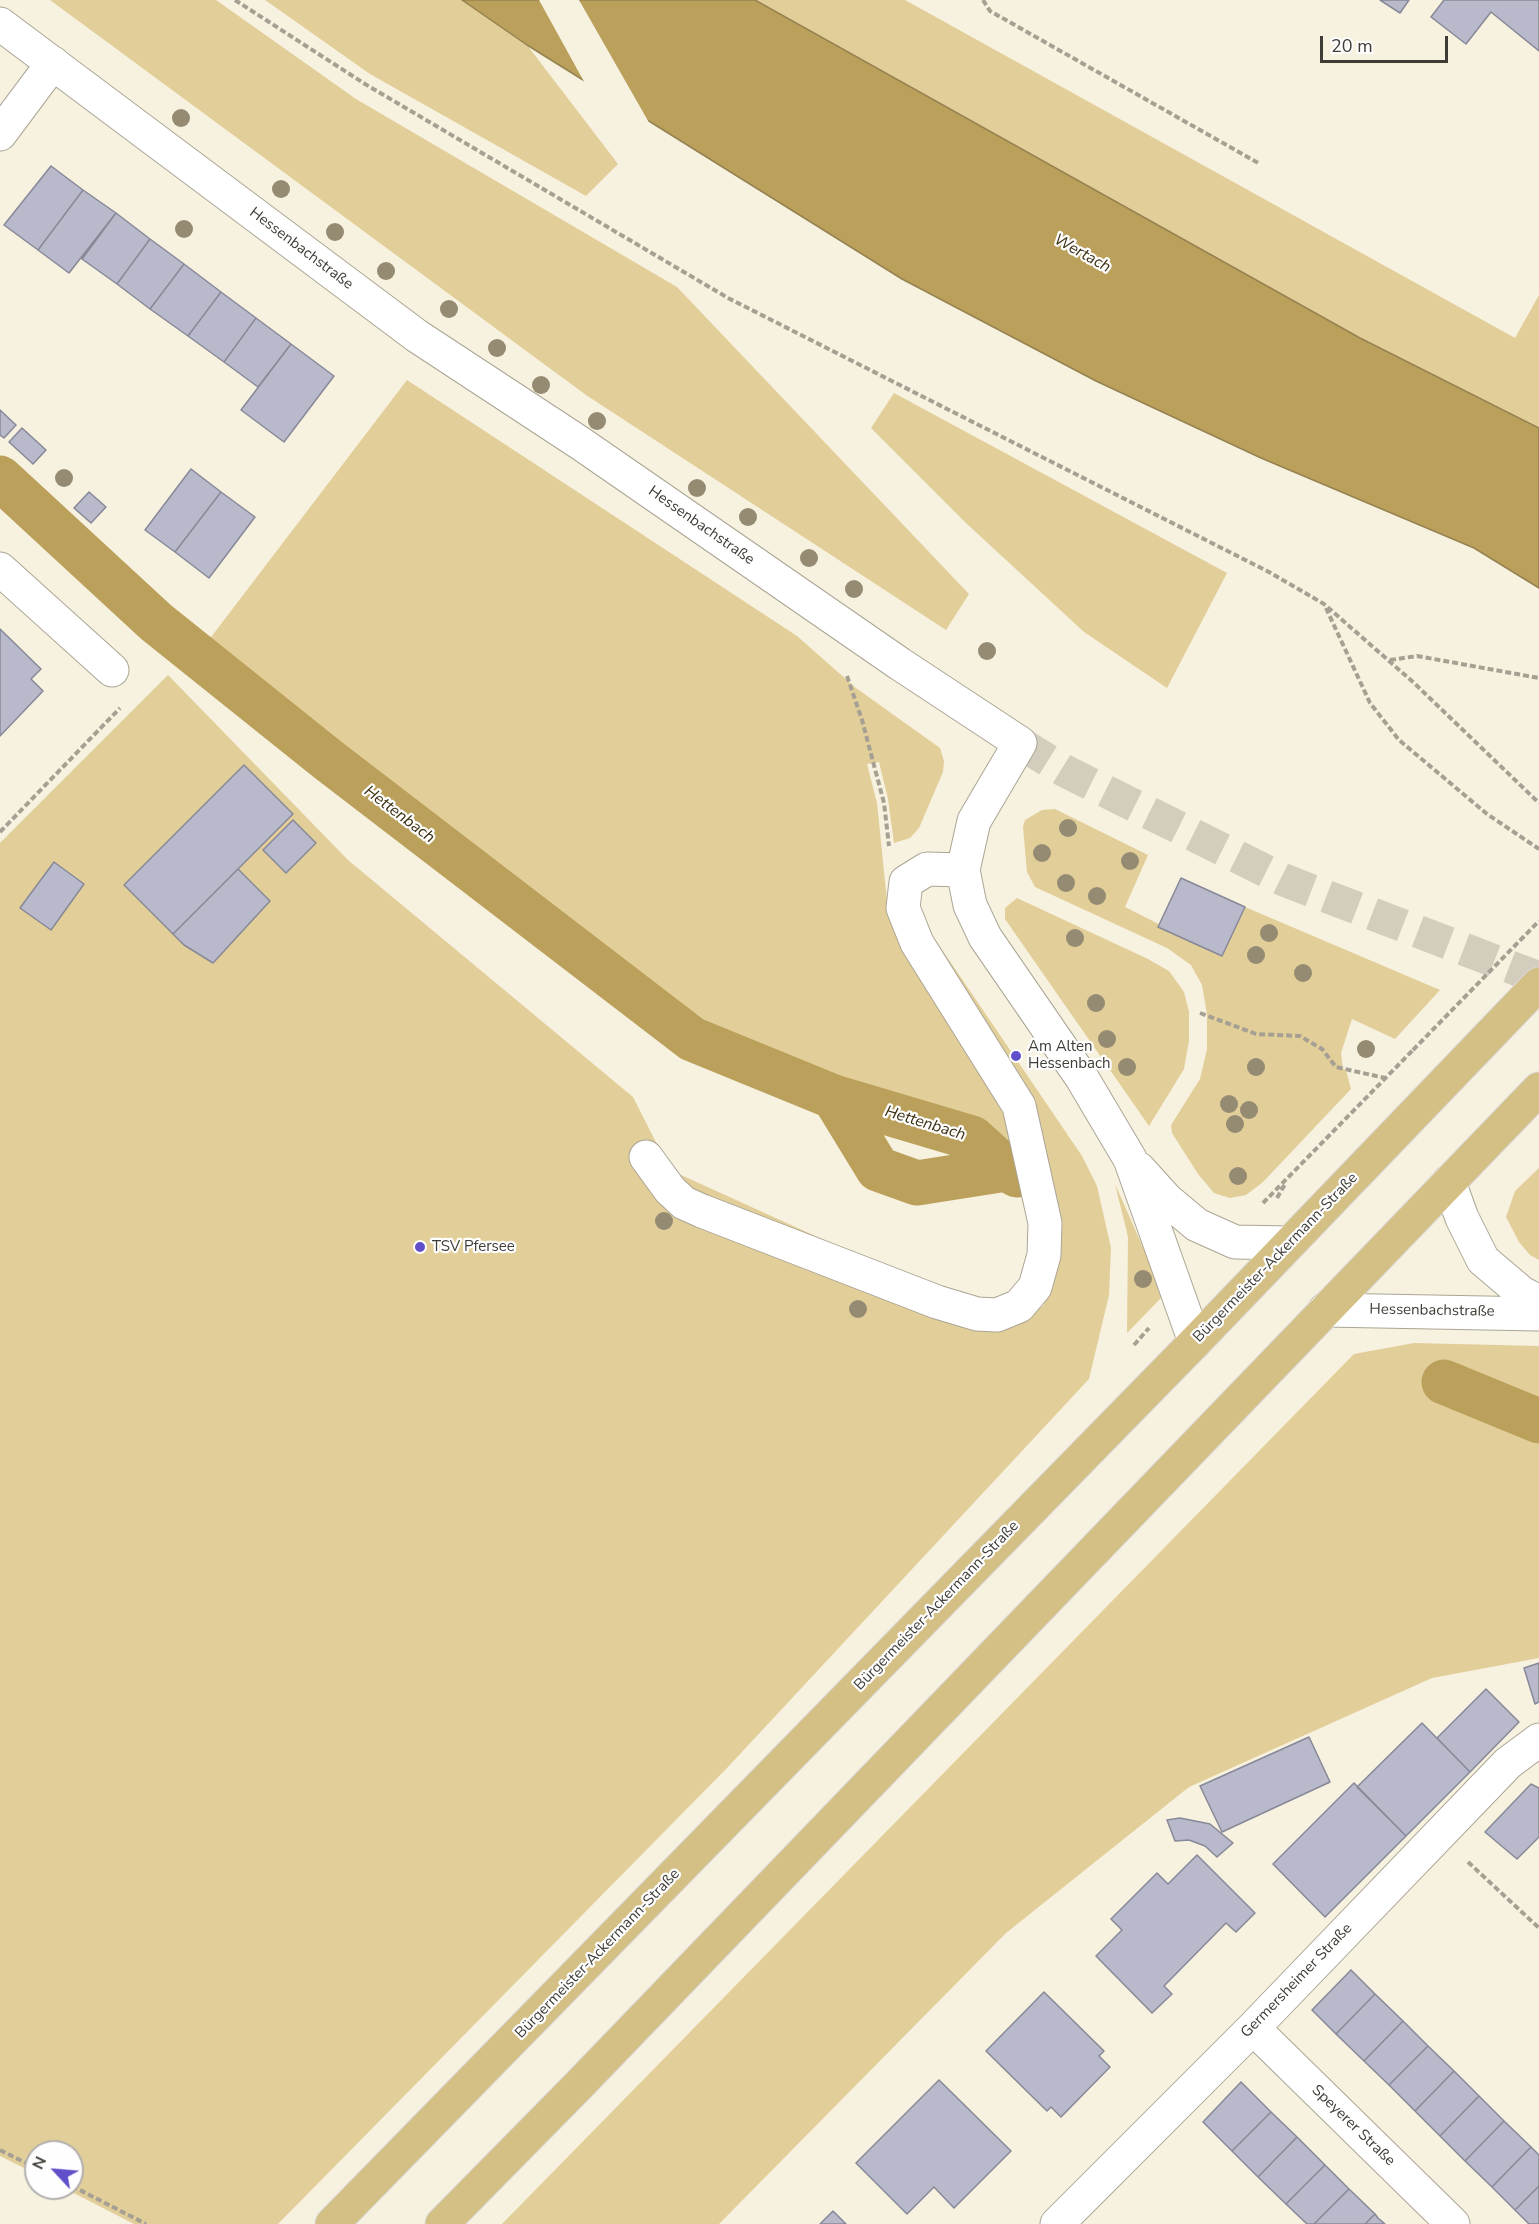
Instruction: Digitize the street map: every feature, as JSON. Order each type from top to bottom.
[{"type":"main road","name":"Bürgermeister-Ackermann-Straße","points":[[332,2224],[1195,1342],[1539,984]]},
{"type":"main road","points":[[442,2224],[578,2086],[1537,1091]]},
{"type":"street","name":"Hessenbachstraße","points":[[0,24],[417,336],[608,462],[890,657],[1020,743],[974,821],[963,870],[970,905],[985,937],[1083,1078],[1130,1159],[1195,1342]]},
{"type":"street","points":[[0,134],[53,63]]},
{"type":"street","points":[[0,568],[112,670]]},
{"type":"street","points":[[646,1157],[670,1190],[684,1203],[702,1211],[937,1302],[977,1314],[997,1316],[1019,1306],[1035,1287],[1044,1255],[1045,1223],[1018,1106],[917,943],[903,908],[906,882],[927,869],[963,870]]},
{"type":"street","name":"Hessenbachstraße","points":[[1130,1159],[1167,1200],[1197,1225],[1235,1242],[1290,1243]]},
{"type":"street","points":[[1449,1182],[1462,1218],[1483,1260],[1522,1293],[1539,1302]]},
{"type":"street","name":"Hessenbachstraße","points":[[1325,1310],[1539,1314]]},
{"type":"street","name":"Germersheimer Straße","points":[[1057,2224],[1252,2028],[1508,1763],[1539,1740]]},
{"type":"street","name":"Speyerer Straße","points":[[1252,2028],[1453,2224]]},
{"type":"path","points":[[235,0],[365,84],[728,298],[1269,572],[1324,604],[1413,682],[1539,802]]},
{"type":"path","points":[[983,0],[990,11],[1260,164]]},
{"type":"path","points":[[1324,604],[1370,703],[1399,740],[1487,814],[1539,849]]},
{"type":"path","points":[[1389,661],[1417,656],[1539,678]]},
{"type":"path","points":[[844,668],[862,720],[884,802],[893,881],[903,908]]},
{"type":"path","points":[[0,832],[120,708],[112,670]]},
{"type":"path","points":[[1289,1177],[1539,921]]},
{"type":"path","points":[[1200,1013],[1256,1034],[1300,1036],[1322,1049],[1336,1067],[1385,1079]]},
{"type":"path","points":[[1439,1834],[1539,1928]]},
{"type":"path","points":[[0,2150],[24,2162]]},
{"type":"path","points":[[84,2192],[146,2224]]},
{"type":"shaded area","points":[[50,0],[216,0],[356,99],[677,287],[969,594],[946,630],[586,395]]},
{"type":"shaded area","points":[[265,0],[462,0],[527,45],[618,164],[586,196],[370,74]]},
{"type":"shaded area","points":[[755,0],[905,0],[1515,338],[1539,295],[1539,428],[1360,338]]},
{"type":"shaded area","points":[[407,380],[797,636],[856,688],[940,748],[944,761],[943,772],[919,828],[910,838],[894,843],[888,799],[879,762],[867,764],[877,803],[887,901],[895,933],[1007,1114],[1014,1152],[961,1126],[697,1033],[622,977],[205,645]]},
{"type":"shaded area","points":[[894,393],[1227,573],[1167,688],[1084,632],[966,523],[871,428]]},
{"type":"shaded area","name":"TSV Pfersee","points":[[168,675],[348,860],[633,1097],[670,1170],[1009,1324],[1043,1306],[1053,1278],[979,1019],[916,907],[932,935],[1082,1156],[1097,1186],[1111,1248],[1109,1295],[1089,1379],[727,1768],[278,2224],[134,2224],[84,2198],[84,2140],[24,2140],[24,2168],[0,2156],[0,843]]},
{"type":"shaded area","points":[[1055,809],[1148,855],[1125,907],[1222,956],[1245,907],[1440,990],[1395,1039],[1352,1019],[1341,1053],[1343,1069],[1346,1070],[1351,1089],[1263,1182],[1246,1195],[1230,1198],[1214,1193],[1198,1174],[1172,1133],[1171,1125],[1200,1079],[1207,1049],[1207,1014],[1202,985],[1191,965],[1167,948],[1035,887],[1027,872],[1023,827],[1025,820],[1042,810]]},
{"type":"shaded area","points":[[1017,898],[1148,959],[1169,971],[1184,992],[1189,1012],[1189,1041],[1184,1069],[1149,1126],[1005,919],[1005,908]]},
{"type":"shaded area","points":[[1539,1168],[1539,1260],[1530,1255],[1519,1242],[1506,1217],[1515,1191]]},
{"type":"shaded area","points":[[1115,1184],[1164,1295],[1127,1333],[1128,1237]]},
{"type":"shaded area","points":[[1414,1343],[1539,1346],[1539,1658],[1432,1678],[1189,1787],[1006,1933],[719,2224],[502,2224],[1354,1354]]},
{"type":"water","name":"Wertach","points":[[462,0],[755,0],[1360,338],[1539,428],[1539,588],[1474,548],[1261,458],[1096,381],[902,279],[527,45]]},
{"type":"pier","points":[[539,0],[579,0],[651,126],[587,87]]},
{"type":"building","points":[[1380,0],[1409,0],[1400,13]]},
{"type":"building","points":[[1444,0],[1539,0],[1539,51],[1491,12],[1466,44],[1431,17]]},
{"type":"building","points":[[51,166],[83,190],[38,250],[4,225]]},
{"type":"building","points":[[83,190],[116,213],[69,273],[38,250]]},
{"type":"building","points":[[116,213],[150,239],[117,284],[82,259]]},
{"type":"building","points":[[150,239],[184,264],[150,309],[117,284]]},
{"type":"building","points":[[184,264],[221,292],[188,336],[150,309]]},
{"type":"building","points":[[221,292],[256,318],[224,362],[188,336]]},
{"type":"building","points":[[256,318],[291,344],[258,387],[224,362]]},
{"type":"building","points":[[291,344],[334,376],[284,442],[241,410]]},
{"type":"building","points":[[0,410],[16,425],[4,438],[0,435]]},
{"type":"building","points":[[22,428],[46,450],[33,464],[9,442]]},
{"type":"building","points":[[191,469],[221,492],[175,552],[145,530]]},
{"type":"building","points":[[89,492],[106,507],[91,523],[74,508]]},
{"type":"building","points":[[221,492],[255,517],[209,578],[175,552]]},
{"type":"building","points":[[0,629],[41,669],[31,679],[43,691],[0,736]]},
{"type":"building","points":[[244,765],[293,814],[173,934],[124,885]]},
{"type":"building","points":[[293,820],[316,843],[286,873],[263,850]]},
{"type":"building","points":[[54,862],[84,884],[51,930],[20,908]]},
{"type":"building","points":[[238,869],[270,901],[213,963],[184,945],[173,934]]},
{"type":"building","points":[[1181,878],[1245,907],[1222,956],[1158,927]]},
{"type":"building","points":[[1539,1663],[1539,1702],[1535,1704],[1524,1668]]},
{"type":"building","points":[[1486,1689],[1519,1722],[1470,1772],[1437,1738]]},
{"type":"building","points":[[1422,1723],[1470,1772],[1406,1836],[1357,1787]]},
{"type":"building","points":[[1309,1737],[1330,1782],[1222,1832],[1200,1786]]},
{"type":"building","points":[[1354,1783],[1406,1836],[1325,1917],[1273,1864]]},
{"type":"building","points":[[1531,1784],[1539,1788],[1539,1837],[1517,1859],[1485,1832]]},
{"type":"building","points":[[1180,1818],[1210,1824],[1233,1843],[1217,1857],[1205,1846],[1189,1840],[1175,1841],[1167,1820]]},
{"type":"building","points":[[1197,1855],[1255,1913],[1236,1932],[1226,1923],[1164,1986],[1172,1994],[1152,2013],[1096,1956],[1122,1930],[1111,1919],[1157,1873],[1168,1884]]},
{"type":"building","points":[[1351,1970],[1375,1994],[1336,2034],[1312,2010]]},
{"type":"building","points":[[1044,1992],[1104,2051],[1099,2056],[1110,2067],[1061,2117],[1051,2107],[1047,2111],[986,2051]]},
{"type":"building","points":[[1375,1994],[1403,2021],[1364,2061],[1336,2034]]},
{"type":"building","points":[[1403,2021],[1428,2046],[1389,2085],[1364,2061]]},
{"type":"building","points":[[1428,2046],[1454,2071],[1415,2111],[1389,2085]]},
{"type":"building","points":[[1454,2071],[1479,2096],[1440,2136],[1415,2111]]},
{"type":"building","points":[[939,2080],[1011,2151],[954,2208],[934,2187],[907,2214],[856,2163]]},
{"type":"building","points":[[1241,2082],[1271,2112],[1232,2151],[1203,2122]]},
{"type":"building","points":[[1479,2096],[1504,2121],[1465,2161],[1440,2136]]},
{"type":"building","points":[[1271,2112],[1297,2137],[1258,2177],[1232,2151]]},
{"type":"building","points":[[1504,2121],[1531,2147],[1492,2187],[1465,2161]]},
{"type":"building","points":[[1297,2137],[1325,2165],[1286,2204],[1258,2177]]},
{"type":"building","points":[[1531,2147],[1539,2155],[1539,2186],[1515,2210],[1492,2187]]},
{"type":"building","points":[[1325,2165],[1349,2189],[1314,2224],[1307,2224],[1286,2204]]},
{"type":"building","points":[[1539,2186],[1539,2224],[1529,2224],[1515,2210]]},
{"type":"building","points":[[1349,2189],[1375,2214],[1365,2224],[1314,2224]]},
{"type":"building","points":[[833,2211],[846,2224],[820,2224]]},
{"type":"building","points":[[1375,2214],[1385,2224],[1365,2224]]},
{"type":"waterway","name":"Hettenbach","points":[[0,478],[156,622],[327,759],[692,1039],[834,1097],[878,1169],[917,1183],[1006,1169]]},
{"type":"waterway","name":"Hettenbach","points":[[834,1097],[972,1138],[1006,1169],[1017,1175]]},
{"type":"waterway","name":"Hettenbach","points":[[1444,1382],[1539,1421]]},
{"type":"tunnel","points":[[1020,743],[1065,771],[1284,880],[1539,978]]},
{"type":"place","name":"Am Alten Hessenbach","points":[[1016,1056]]},
{"type":"place","name":"TSV Pfersee","points":[[420,1247]]}]
